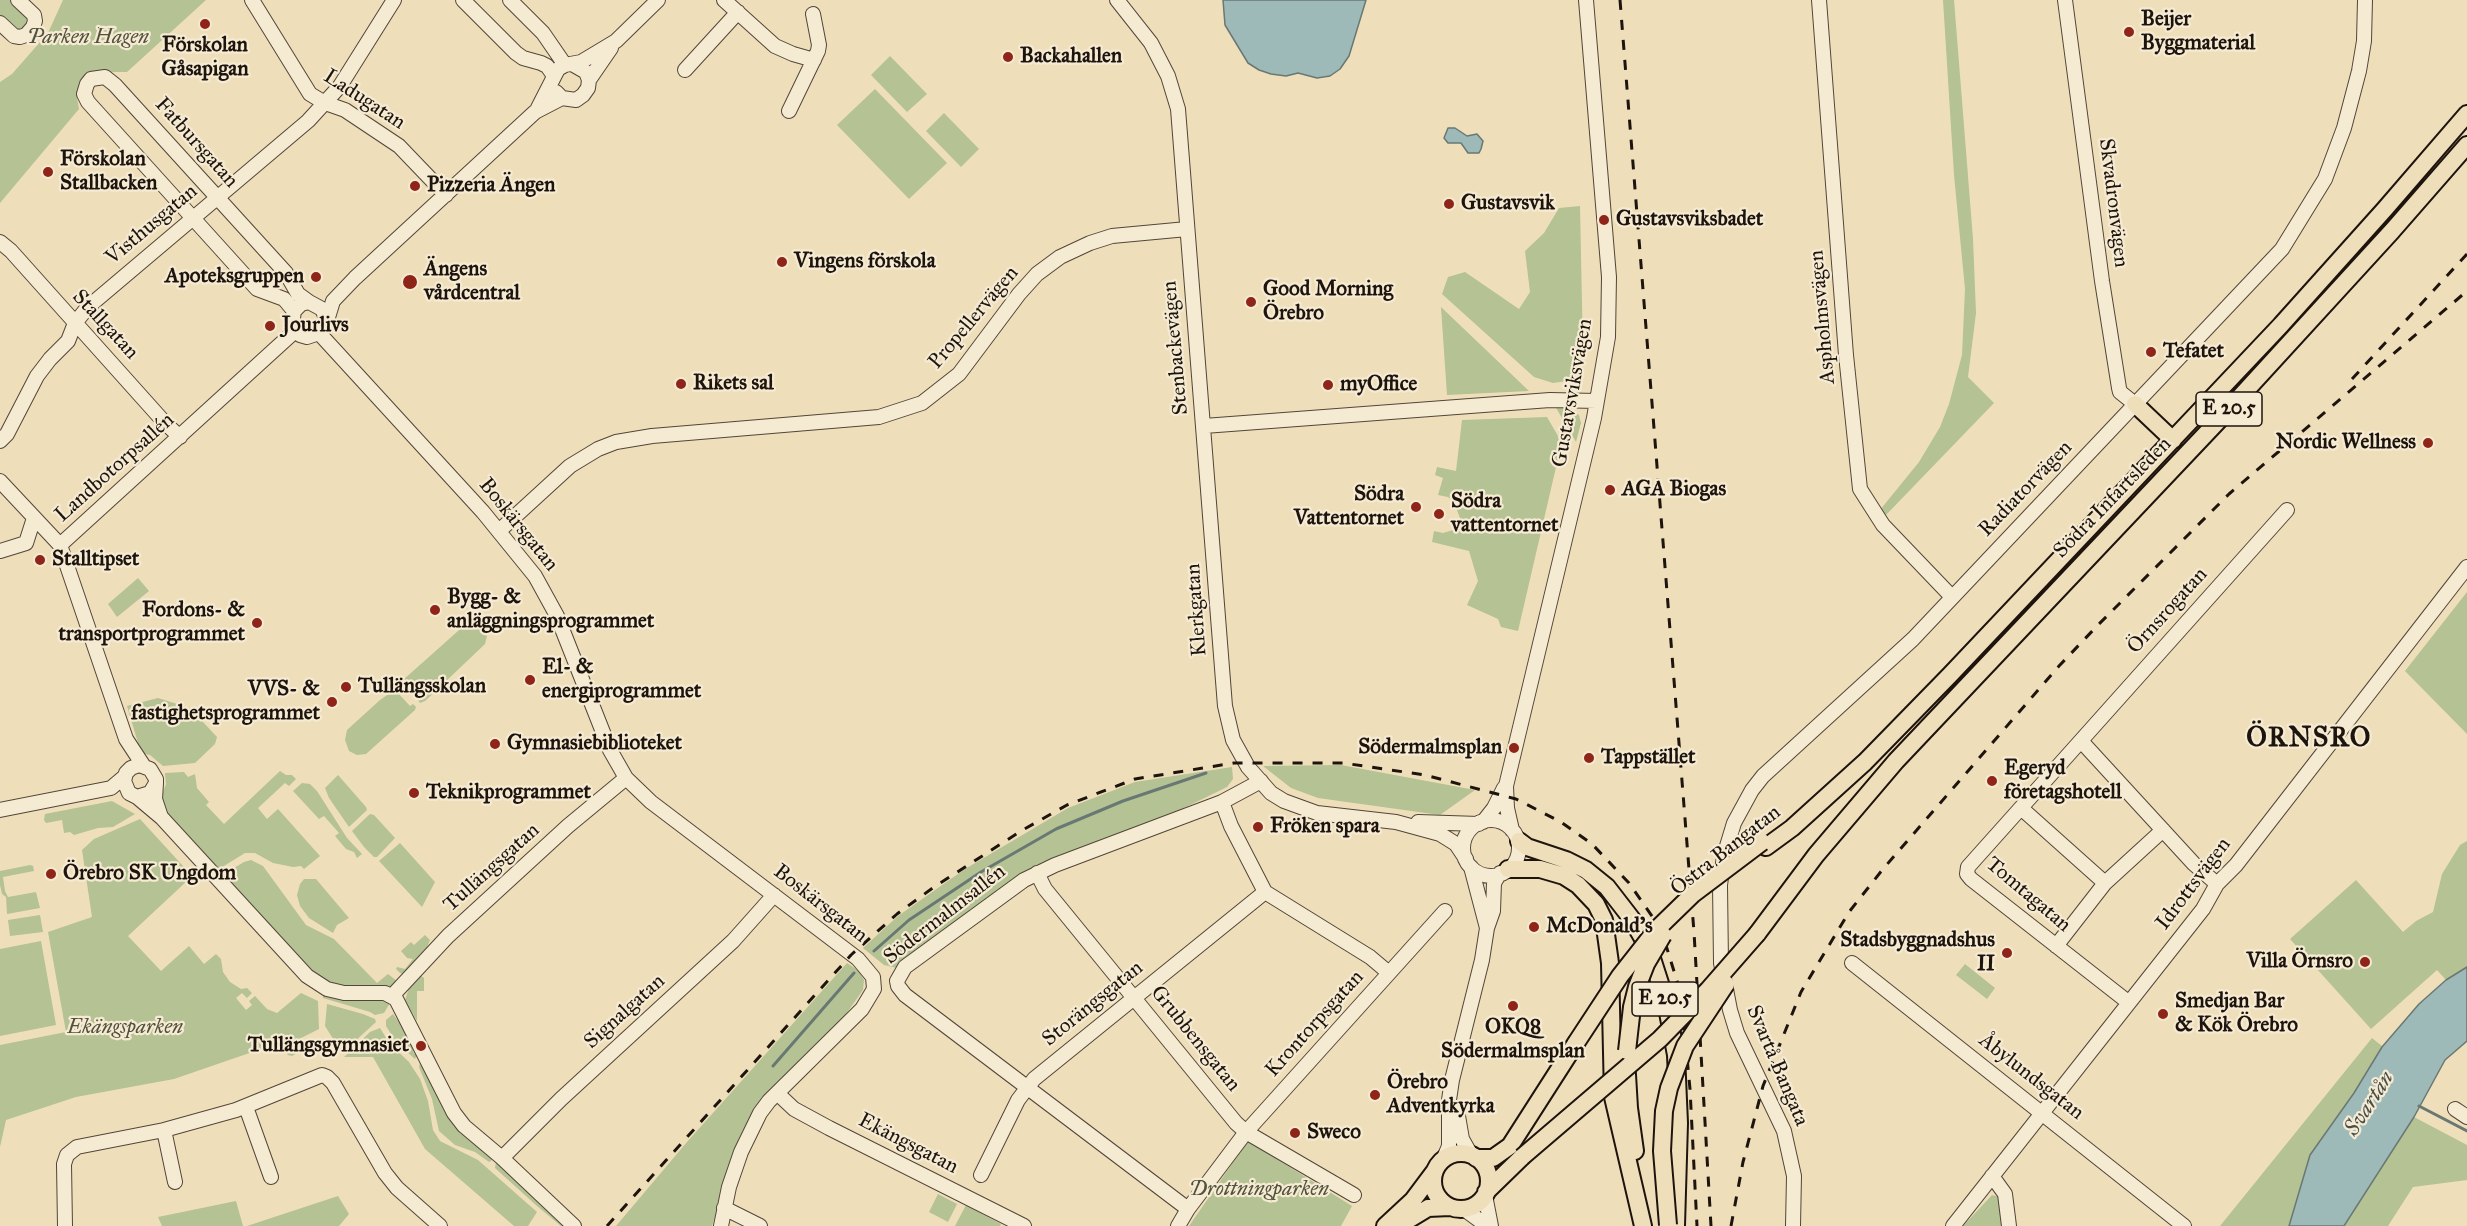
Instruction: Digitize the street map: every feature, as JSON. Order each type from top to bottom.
[{"type":"main road","name":"Södra Infartsleden","points":[[1764,845],[1788,822],[1815,807],[1880,747],[1969,656],[2342,258],[2467,114]]},
{"type":"main road","name":"Södra Infartsleden","points":[[1756,934],[1816,855],[1896,761],[2218,421],[2392,231],[2467,145]]},
{"type":"main road","points":[[2135,404],[2173,440]]},
{"type":"main road","name":"E 20.5","points":[[1516,835],[1527,848],[1566,860],[1586,870],[1606,887],[1631,918],[1649,949],[1668,1011],[1677,1066],[1679,1123],[1676,1226]]},
{"type":"main road","points":[[1385,1226],[1413,1200],[1447,1152],[1471,1153],[1493,1158],[1510,1146],[1616,982],[1657,929],[1693,894],[1764,845]]},
{"type":"main road","name":"Östra Bangatan","points":[[1644,1226],[1645,1210],[1629,1108],[1627,1051],[1634,997],[1646,964],[1656,945],[1681,914],[1764,845]]},
{"type":"main road","name":"E 20.5","points":[[1504,872],[1540,869],[1564,876],[1578,885],[1596,904],[1604,920],[1611,963],[1613,1097],[1630,1178],[1644,1226]]},
{"type":"main road","points":[[1398,1226],[1428,1208],[1457,1208],[1476,1204],[1522,1157],[1660,1040],[1708,990],[1756,934]]},
{"type":"main road","name":"E 20.5","points":[[1668,1226],[1662,1151],[1664,1111],[1669,1088],[1685,1046],[1716,997],[1744,959],[1756,934]]},
{"type":"main road","points":[[1471,1153],[1484,1165],[1488,1175],[1486,1193]]},
{"type":"main road","points":[[1434,1172],[1433,1184],[1436,1194],[1457,1208]]},
{"type":"street","points":[[0,23],[14,36],[20,37],[33,27],[34,15],[18,0]]},
{"type":"street","name":"Ladugatan","points":[[252,0],[310,94],[325,103],[345,110],[399,147],[446,195]]},
{"type":"street","name":"Visthusgatan","points":[[0,441],[7,434],[37,376],[68,341],[75,323],[100,296],[308,121],[340,86],[394,0]]},
{"type":"street","points":[[463,0],[516,53],[523,58],[547,66],[557,94],[562,98]]},
{"type":"street","points":[[510,0],[543,33],[569,64],[586,72],[589,80]]},
{"type":"street","points":[[355,278],[311,303],[301,304],[294,311],[292,325],[295,331],[307,337],[320,333],[326,324],[333,301],[355,278],[536,112],[562,98],[576,99],[583,95],[588,88],[589,80],[616,41],[658,0]]},
{"type":"street","points":[[724,0],[783,51],[814,60]]},
{"type":"street","name":"Stenbackevägen","points":[[1117,0],[1142,29],[1174,93],[1180,129],[1204,426],[1550,400],[1597,401]]},
{"type":"street","name":"Gustavsviksvägen","points":[[1481,823],[1494,808],[1506,786],[1597,401],[1608,337],[1609,277],[1586,0]]},
{"type":"street","name":"Aspholmsvägen","points":[[1820,0],[1846,355],[1860,489],[1883,525],[1952,597]]},
{"type":"street","name":"Skvadronvägen","points":[[2065,0],[2102,281],[2119,388],[2120,392],[2135,404]]},
{"type":"street","name":"Radiatorvägen","points":[[1726,993],[1719,945],[1720,885],[1728,840],[1743,805],[1763,776],[1781,758],[1888,664],[2260,274],[2287,242],[2315,197],[2335,154],[2355,90],[2364,40],[2365,0]]},
{"type":"street","points":[[685,70],[738,12]]},
{"type":"street","points":[[789,111],[819,45],[813,14]]},
{"type":"street","points":[[536,112],[558,69],[581,62],[616,41]]},
{"type":"street","name":"Fatbursgatan","points":[[294,311],[284,299],[257,288],[87,102],[84,94],[91,79],[101,76],[109,79],[286,273],[298,294],[311,303]]},
{"type":"street","name":"Propellervägen","points":[[499,531],[570,466],[598,449],[616,442],[652,436],[879,417],[922,403],[959,374],[1019,294],[1037,274],[1060,257],[1090,243],[1112,237],[1187,229]]},
{"type":"street","name":"Stallgatan","points":[[0,242],[11,251],[180,437]]},
{"type":"street","points":[[311,303],[322,309],[326,318]]},
{"type":"street","name":"Landbotorpsallén","points":[[143,765],[126,739],[60,545],[295,331]]},
{"type":"street","name":"Boskärsgatan","points":[[320,333],[525,562],[551,603],[610,750],[626,778],[651,802],[858,959],[870,972],[874,984]]},
{"type":"street","name":"Klerkgatan","points":[[1204,426],[1228,723],[1240,754],[1261,781]]},
{"type":"street","points":[[0,481],[60,545]]},
{"type":"street","name":"Örnsrogatan","points":[[2021,808],[2287,510]]},
{"type":"street","points":[[0,551],[26,543],[34,518]]},
{"type":"street","name":"Idrottsvägen","points":[[1953,1226],[2127,1002],[2203,909],[2217,884],[2236,865],[2467,567]]},
{"type":"street","name":"Landbotorpsallén","points":[[126,739],[126,774]]},
{"type":"street","points":[[2082,742],[2163,830],[2217,884]]},
{"type":"street","points":[[111,788],[135,766],[143,765],[152,771],[156,783],[155,800],[162,818]]},
{"type":"street","points":[[126,774],[124,785],[162,818],[307,976],[318,985],[336,991],[385,993],[392,996],[403,1010],[454,1113],[464,1126],[502,1158],[574,1226]]},
{"type":"street","name":"Tullängsgatan","points":[[392,996],[448,936],[568,826],[626,778]]},
{"type":"street","points":[[1261,781],[1271,793],[1300,808],[1323,814],[1396,822],[1481,823],[1497,821],[1516,835],[1520,852],[1515,862],[1494,883],[1493,911],[1487,928],[1483,958],[1455,1072],[1453,1120],[1447,1152]]},
{"type":"street","name":"Södermalmsallén","points":[[721,1226],[729,1187],[746,1141],[760,1113],[862,1009],[872,995],[874,984],[897,981],[905,967],[1024,880],[1037,873],[1222,802],[1261,781]]},
{"type":"street","points":[[0,810],[111,788],[133,795],[150,794],[156,783]]},
{"type":"street","name":"Gustavsviksvägen","points":[[1506,786],[1507,808],[1516,835]]},
{"type":"street","points":[[1222,802],[1231,826],[1264,892],[1380,963],[1389,973]]},
{"type":"street","points":[[2021,808],[2105,883]]},
{"type":"street","name":"Tomtagatan","points":[[2021,808],[1971,862],[1967,874],[2127,1002]]},
{"type":"street","points":[[1396,822],[1446,837],[1456,844],[1468,863],[1478,873],[1487,876],[1504,872]]},
{"type":"street","points":[[1481,823],[1472,828],[1463,846],[1487,928]]},
{"type":"street","points":[[2056,946],[2105,883],[2163,830]]},
{"type":"street","name":"Grubbensgatan","points":[[1037,873],[1045,889],[1236,1124],[1354,1195]]},
{"type":"street","name":"Storängsgatan","points":[[981,1175],[1034,1079],[1264,892]]},
{"type":"street","name":"Signalgatan","points":[[502,1158],[561,1099],[733,941],[774,895]]},
{"type":"street","name":"Krontorpsgatan","points":[[1178,1226],[1188,1209],[1246,1132],[1445,911]]},
{"type":"street","name":"Åbylundsgatan","points":[[1852,963],[2184,1226]]},
{"type":"street","points":[[897,981],[905,995],[1188,1209]]},
{"type":"street","name":"Svartå Bangata","points":[[1726,993],[1745,1051],[1784,1131],[1794,1176],[1793,1226]]},
{"type":"street","points":[[65,1226],[64,1164],[70,1150],[83,1145],[164,1130],[246,1107],[322,1075],[327,1077],[385,1173],[397,1188],[440,1226]]},
{"type":"street","name":"Ekängsgatan","points":[[777,1094],[794,1109],[1024,1226]]},
{"type":"street","points":[[246,1107],[271,1177]]},
{"type":"street","points":[[1453,1120],[1471,1153]]},
{"type":"street","points":[[164,1130],[175,1182]]},
{"type":"street","points":[[1992,1176],[2005,1194],[2009,1226]]},
{"type":"street","points":[[1486,1193],[1489,1226]]},
{"type":"street","points":[[724,1208],[760,1226]]},
{"type":"street","points":[[1457,1208],[1489,1226]]},
{"type":"green space","points":[[0,0],[14,0],[28,14],[30,23],[20,33],[0,20]]},
{"type":"green space","name":"Parken Hagen","points":[[63,0],[206,0],[127,72],[104,72],[81,87],[77,98],[79,109],[0,203],[0,82],[12,74],[48,33]]},
{"type":"green space","points":[[1943,0],[1954,0],[1973,239],[1976,313],[1968,377],[1994,403],[1885,516],[1880,510],[1919,462],[1940,427],[1949,404],[1962,355],[1965,289],[1954,175]]},
{"type":"green space","points":[[890,56],[927,94],[907,112],[871,75]]},
{"type":"green space","points":[[875,89],[947,163],[909,199],[837,125]]},
{"type":"green space","points":[[944,113],[979,149],[961,167],[926,131]]},
{"type":"green space","points":[[1580,206],[1583,353],[1580,367],[1567,381],[1553,383],[1534,377],[1442,294],[1448,277],[1465,272],[1519,309],[1530,292],[1525,251],[1544,233],[1559,208]]},
{"type":"green space","points":[[1441,307],[1529,391],[1447,395]]},
{"type":"green space","points":[[1555,406],[1570,408],[1579,415],[1581,423],[1576,442]]},
{"type":"green space","points":[[1547,417],[1558,436],[1560,450],[1518,631],[1501,627],[1498,619],[1467,605],[1478,581],[1469,551],[1432,542],[1434,531],[1443,533],[1453,530],[1460,518],[1454,502],[1448,497],[1438,495],[1443,478],[1435,475],[1437,467],[1456,471],[1462,420]]},
{"type":"green space","points":[[138,578],[149,591],[117,617],[108,604]]},
{"type":"green space","points":[[2467,592],[2467,734],[2405,671]]},
{"type":"green space","points":[[467,623],[483,628],[487,636],[485,644],[425,701],[420,703],[418,700],[420,698],[407,684],[405,685],[403,680]]},
{"type":"green space","points":[[397,688],[399,690],[397,692],[410,706],[413,704],[416,707],[415,710],[366,754],[357,755],[349,751],[345,740],[347,730]]},
{"type":"green space","points":[[158,698],[190,708],[217,737],[215,744],[195,763],[163,766],[150,755],[141,753],[127,706]]},
{"type":"green space","points":[[1341,765],[1475,790],[1440,815],[1318,798],[1291,788],[1263,766]]},
{"type":"green space","points":[[1232,767],[1233,779],[1227,787],[1180,810],[1034,866],[897,968],[884,965],[863,948],[898,916],[965,869],[1068,808],[1135,782]]},
{"type":"green space","points":[[280,771],[296,779],[289,786],[285,783],[258,808],[267,819],[278,809],[320,856],[304,869],[301,866],[293,867],[273,863],[255,853],[245,853],[219,869],[167,818],[161,797],[166,784],[165,773],[184,772],[188,777],[195,774],[197,788],[209,802],[206,805],[224,824]]},
{"type":"green space","points":[[338,775],[367,810],[349,827],[329,798],[325,788]]},
{"type":"green space","points":[[302,783],[310,784],[317,791],[347,838],[362,854],[357,858],[354,852],[346,849],[335,836],[339,833],[324,816],[319,819],[293,791]]},
{"type":"green space","points":[[112,801],[135,814],[113,827],[98,828],[74,835],[70,832],[64,833],[62,820],[46,823],[44,820],[45,814]]},
{"type":"green space","points":[[370,814],[374,815],[395,838],[377,857],[374,857],[364,847],[352,831]]},
{"type":"green space","name":"Ekängsparken","points":[[140,819],[194,878],[188,880],[128,936],[161,971],[189,946],[204,964],[216,954],[221,959],[223,972],[230,982],[241,989],[247,988],[252,993],[247,998],[242,993],[236,998],[246,1010],[252,1005],[249,1001],[255,996],[267,1009],[277,1013],[301,993],[318,1001],[319,1029],[299,1039],[302,1047],[295,1050],[297,1053],[292,1056],[288,1055],[282,1046],[264,1048],[174,1079],[76,1097],[6,1120],[0,1147],[0,1045],[66,1032],[48,932],[92,917],[82,850],[94,839]]},
{"type":"green space","points":[[2467,841],[2467,967],[2446,980],[2437,970],[2371,1029],[2290,939],[2356,880],[2403,932],[2416,921],[2433,912],[2442,874],[2460,845]]},
{"type":"green space","points":[[400,843],[435,882],[422,907],[379,861]]},
{"type":"green space","points":[[251,860],[263,866],[306,925],[334,939],[377,983],[388,974],[397,981],[387,989],[339,985],[324,981],[306,969],[226,879],[234,868]]},
{"type":"green space","points":[[33,866],[34,871],[3,877],[5,891],[8,897],[36,892],[40,908],[7,914],[6,897],[2,894],[0,885],[0,871]]},
{"type":"green space","points":[[304,879],[316,879],[349,918],[337,925],[333,933],[309,918],[300,906],[297,895]]},
{"type":"green space","points":[[40,915],[43,932],[10,936],[8,920]]},
{"type":"green space","points":[[425,935],[430,940],[427,947],[403,974],[400,973],[397,967],[405,969],[413,959],[407,958],[401,951],[411,942],[414,945]]},
{"type":"green space","points":[[41,941],[56,1025],[0,1036],[0,949]]},
{"type":"green space","points":[[847,963],[859,971],[864,980],[863,990],[841,1021],[789,1080],[763,1097],[741,1135],[712,1226],[616,1226],[687,1142]]},
{"type":"green space","points":[[1965,964],[1995,988],[1987,999],[1956,975]]},
{"type":"green space","points":[[420,975],[424,978],[424,991],[417,991],[417,1021],[405,1000],[410,985]]},
{"type":"green space","points":[[323,993],[383,999],[390,1003],[384,1013],[375,1015],[323,998]]},
{"type":"green space","points":[[327,1004],[363,1014],[375,1019],[376,1022],[342,1053],[325,1026]]},
{"type":"green space","points":[[393,1014],[409,1036],[414,1054],[418,1052],[415,1059],[396,1042],[386,1026],[386,1020]]},
{"type":"green space","points":[[380,1028],[390,1044],[409,1062],[420,1079],[428,1101],[433,1130],[440,1141],[478,1160],[537,1212],[528,1226],[514,1226],[425,1149],[373,1057],[344,1057],[370,1032]]},
{"type":"green space","points":[[2372,1038],[2382,1046],[2354,1093],[2310,1155],[2289,1226],[2220,1226]]},
{"type":"green space","points":[[425,1061],[493,1158],[491,1161],[455,1145],[439,1131],[432,1099],[419,1067],[420,1063]]},
{"type":"green space","points":[[2414,1117],[2467,1145],[2467,1180],[2413,1187],[2388,1226],[2344,1226]]},
{"type":"green space","name":"Drottningparken","points":[[1248,1141],[1352,1206],[1341,1226],[1189,1226]]},
{"type":"green space","points":[[496,1161],[568,1226],[561,1226],[537,1206],[495,1168]]},
{"type":"green space","points":[[938,1194],[957,1204],[948,1222],[929,1212]]},
{"type":"green space","points":[[1992,1195],[1999,1197],[2003,1226],[1963,1226]]},
{"type":"green space","points":[[338,1196],[349,1214],[339,1226],[247,1226]]},
{"type":"green space","points":[[236,1201],[243,1226],[162,1226],[158,1217]]},
{"type":"green space","points":[[966,1205],[1001,1224],[1000,1226],[955,1226]]},
{"type":"water","points":[[1223,0],[1366,0],[1349,56],[1340,69],[1330,76],[1317,78],[1298,73],[1286,76],[1271,74],[1248,63],[1225,25]]},
{"type":"water","points":[[1448,128],[1455,128],[1467,136],[1477,134],[1483,141],[1479,153],[1468,153],[1461,143],[1448,143],[1444,138]]},
{"type":"water","name":"Svartån","points":[[2467,967],[2467,1041],[2445,1060],[2414,1117],[2344,1226],[2289,1226],[2310,1155],[2354,1093],[2382,1047],[2419,1004],[2446,980]]},
{"type":"waterway","points":[[874,951],[909,920],[981,872],[1056,829],[1123,801],[1206,773]]},
{"type":"waterway","points":[[773,1066],[854,973]]},
{"type":"waterway","points":[[2419,1106],[2467,1131]]},
{"type":"railway","points":[[1620,0],[1694,932],[1711,1226]]},
{"type":"railway","points":[[2352,379],[2467,254]]},
{"type":"railway","points":[[1731,1226],[1743,1162],[1763,1086],[1801,992],[1849,912],[1883,869],[2059,666],[2098,625],[2229,494],[2467,291]]},
{"type":"railway","points":[[607,1226],[851,955],[897,914],[934,887],[1021,831],[1067,805],[1135,779],[1234,763],[1343,763],[1425,775],[1516,799],[1561,822],[1592,844],[1629,883],[1661,929],[1681,994],[1690,1089],[1697,1226]]},
{"type":"place","name":"Förskolan Gåsapigan","points":[[205,24]]},
{"type":"place","name":"Beijer Byggmaterial","points":[[2129,32]]},
{"type":"place","name":"Backahallen","points":[[1008,57]]},
{"type":"place","name":"Förskolan Stallbacken","points":[[48,172]]},
{"type":"place","name":"Pizzeria Ängen","points":[[415,186]]},
{"type":"place","name":"Gustavsvik","points":[[1449,204]]},
{"type":"place","name":"Gustavsviksbadet","points":[[1604,220]]},
{"type":"place","name":"Vingens förskola","points":[[782,262]]},
{"type":"place","name":"Apoteksgruppen","points":[[316,277]]},
{"type":"place","name":"Ängens vårdcentral","points":[[410,282]]},
{"type":"place","name":"Good Morning Örebro","points":[[1251,302]]},
{"type":"place","name":"Jourlivs","points":[[270,326]]},
{"type":"place","name":"Tefatet","points":[[2151,352]]},
{"type":"place","name":"Rikets sal","points":[[681,384]]},
{"type":"place","name":"myOffice","points":[[1328,385]]},
{"type":"place","name":"Nordic Wellness","points":[[2428,443]]},
{"type":"place","name":"AGA Biogas","points":[[1610,490]]},
{"type":"place","name":"Södra Vattentornet","points":[[1416,507]]},
{"type":"place","name":"Södra vattentornet","points":[[1439,514]]},
{"type":"place","name":"Stalltipset","points":[[40,560]]},
{"type":"place","name":"Bygg- & anläggningsprogrammet","points":[[435,610]]},
{"type":"place","name":"Fordons- & transportprogrammet","points":[[257,623]]},
{"type":"place","name":"El- & energiprogrammet","points":[[530,680]]},
{"type":"place","name":"Tullängsskolan","points":[[346,687]]},
{"type":"place","name":"VVS- & fastighetsprogrammet","points":[[332,702]]},
{"type":"place","name":"Gymnasiebiblioteket","points":[[495,744]]},
{"type":"place","name":"Södermalmsplan","points":[[1514,748]]},
{"type":"place","name":"Tappstället","points":[[1589,758]]},
{"type":"place","name":"Egeryd företagshotell","points":[[1992,781]]},
{"type":"place","name":"Teknikprogrammet","points":[[414,793]]},
{"type":"place","name":"Fröken spara","points":[[1258,827]]},
{"type":"place","name":"Örebro SK Ungdom","points":[[51,874]]},
{"type":"place","name":"McDonald's","points":[[1534,927]]},
{"type":"place","name":"Stadsbyggnadshus II","points":[[2007,953]]},
{"type":"place","name":"Villa Örnsro","points":[[2365,962]]},
{"type":"place","name":"OKQ8 Södermalmsplan","points":[[1513,1006]]},
{"type":"place","name":"Smedjan Bar & Kök Örebro","points":[[2163,1014]]},
{"type":"place","name":"Tullängsgymnasiet","points":[[421,1046]]},
{"type":"place","name":"Örebro Adventkyrka","points":[[1375,1095]]},
{"type":"place","name":"Sweco","points":[[1295,1133]]},
{"type":"district","name":"ÖRNSRO","points":[[2309,739]]}]
